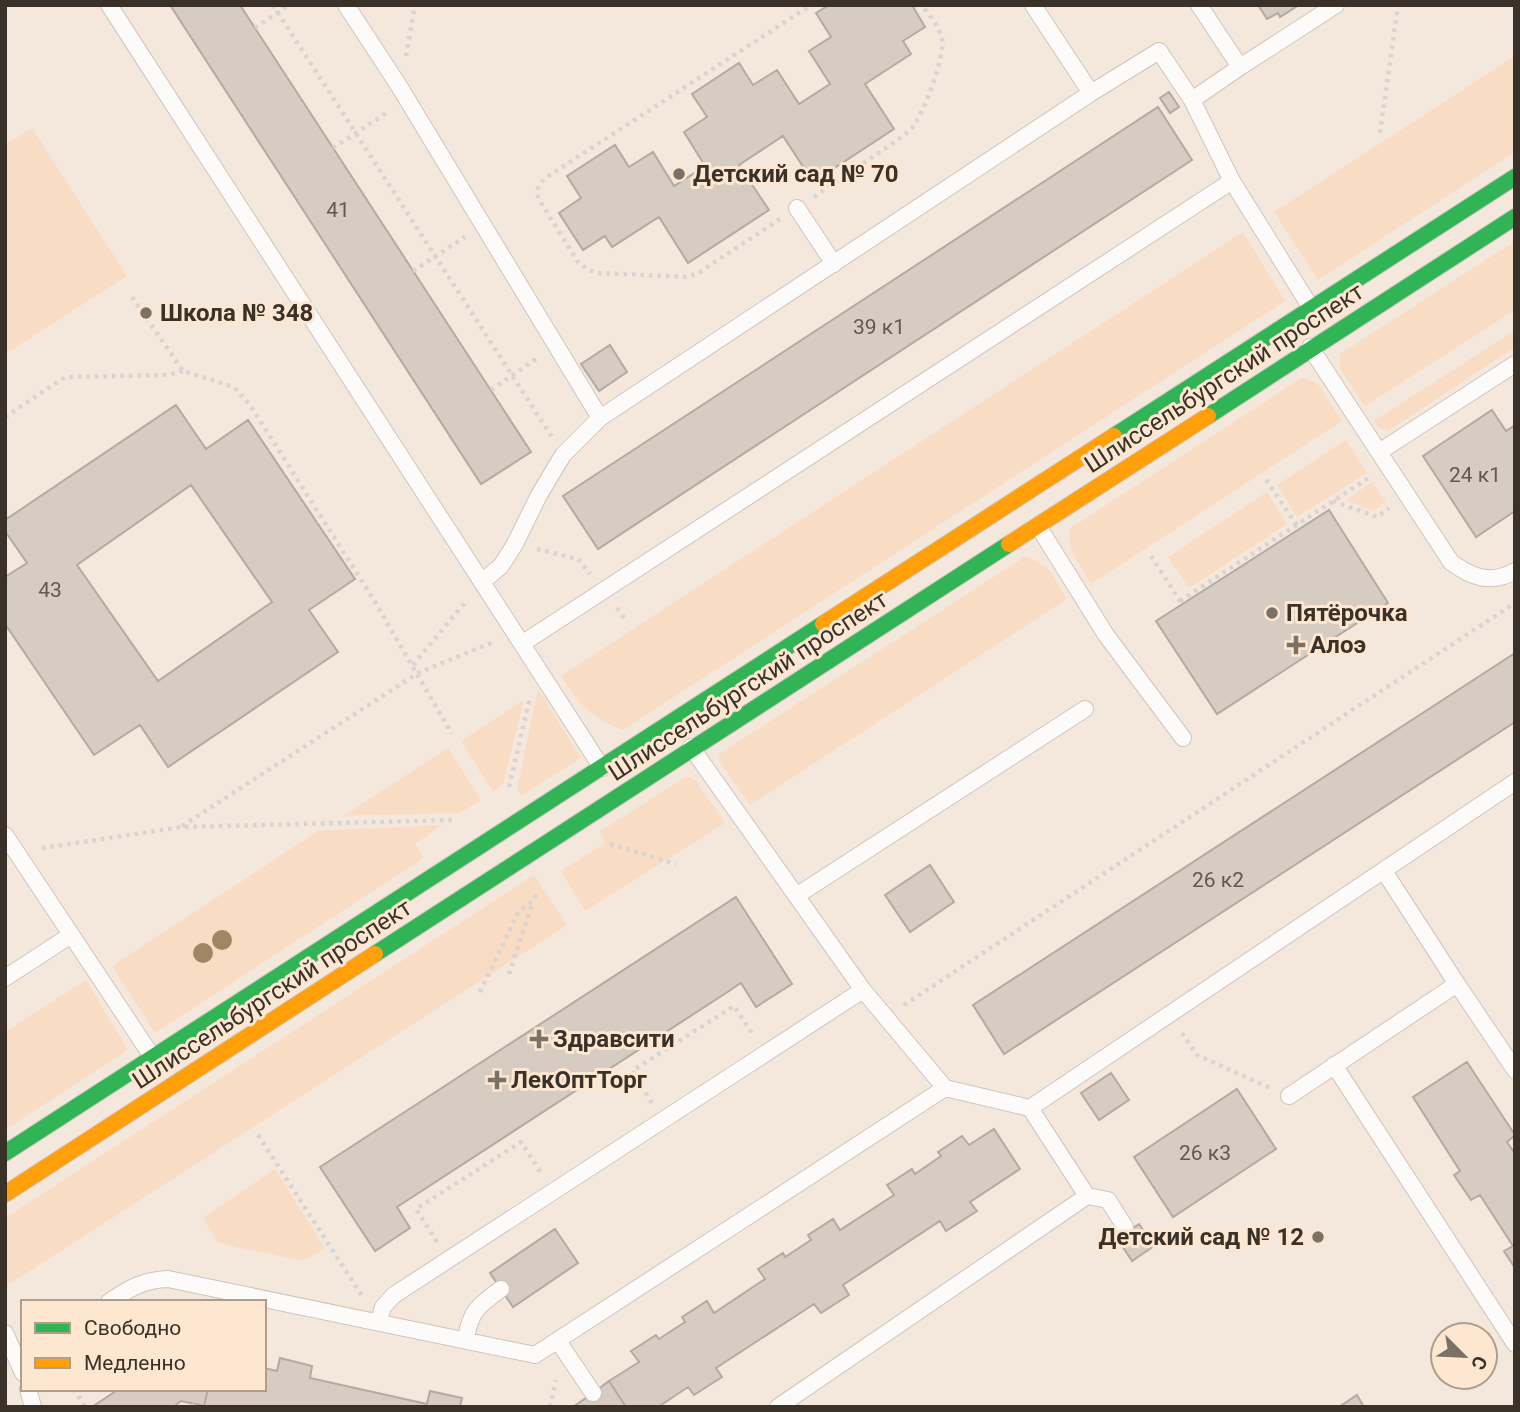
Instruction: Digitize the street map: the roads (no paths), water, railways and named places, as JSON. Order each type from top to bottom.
[{"type":"main road","name":"Шлиссельбургский проспект","points":[[5,1153],[162,1073],[611,782],[693,750],[1293,320],[1515,177]]},
{"type":"main road","name":"Шлиссельбургский проспект","points":[[5,1194],[162,1073],[611,782],[674,720],[1028,511],[1311,349],[1515,217]]},
{"type":"lane","points":[[109,5],[520,637],[611,782]]},
{"type":"lane","points":[[346,5],[403,93],[600,418]]},
{"type":"lane","points":[[1033,5],[1091,93]]},
{"type":"lane","points":[[1199,5],[1240,67]]},
{"type":"lane","points":[[1192,100],[1336,5]]},
{"type":"lane","points":[[483,581],[501,566],[564,455],[600,418],[1091,93],[1159,51],[1192,100],[1232,181],[1330,336]]},
{"type":"lane","points":[[520,637],[603,591],[1232,181]]},
{"type":"lane","points":[[797,208],[834,264]]},
{"type":"lane","points":[[1293,320],[1451,562],[1467,574],[1488,580],[1515,571]]},
{"type":"lane","points":[[1384,459],[1515,364]]},
{"type":"lane","points":[[1028,511],[1106,635],[1183,738]]},
{"type":"lane","points":[[796,896],[1085,709]]},
{"type":"lane","points":[[674,720],[863,990],[945,1088],[1030,1108],[1087,1196]]},
{"type":"lane","points":[[1030,1108],[1515,782]]},
{"type":"lane","points":[[5,835],[162,1073]]},
{"type":"lane","points":[[5,865],[20,857]]},
{"type":"lane","points":[[1384,871],[1515,1070]]},
{"type":"lane","points":[[5,978],[71,935]]},
{"type":"lane","points":[[1289,1096],[1457,984]]},
{"type":"lane","points":[[379,1321],[383,1307],[394,1295],[863,990]]},
{"type":"lane","points":[[1334,1065],[1515,1344]]},
{"type":"lane","points":[[112,1300],[151,1279],[168,1279],[535,1355],[945,1088]]},
{"type":"lane","points":[[778,1407],[1087,1196],[1108,1200],[1125,1227]]},
{"type":"lane","points":[[466,1339],[469,1321],[479,1306],[501,1289]]},
{"type":"lane","points":[[5,1333],[21,1363]]},
{"type":"lane","points":[[558,1341],[593,1393]]},
{"type":"place","name":"Детский сад № 70","points":[[679,174]]},
{"type":"place","name":"Школа № 348","points":[[146,313]]},
{"type":"place","name":"Пятёрочка","points":[[1272,613]]},
{"type":"place","name":"Алоэ","points":[[1296,645]]},
{"type":"place","name":"Здравсити","points":[[539,1039]]},
{"type":"place","name":"ЛекОптТорг","points":[[497,1080]]},
{"type":"place","name":"Детский сад № 12","points":[[1318,1237]]}]
